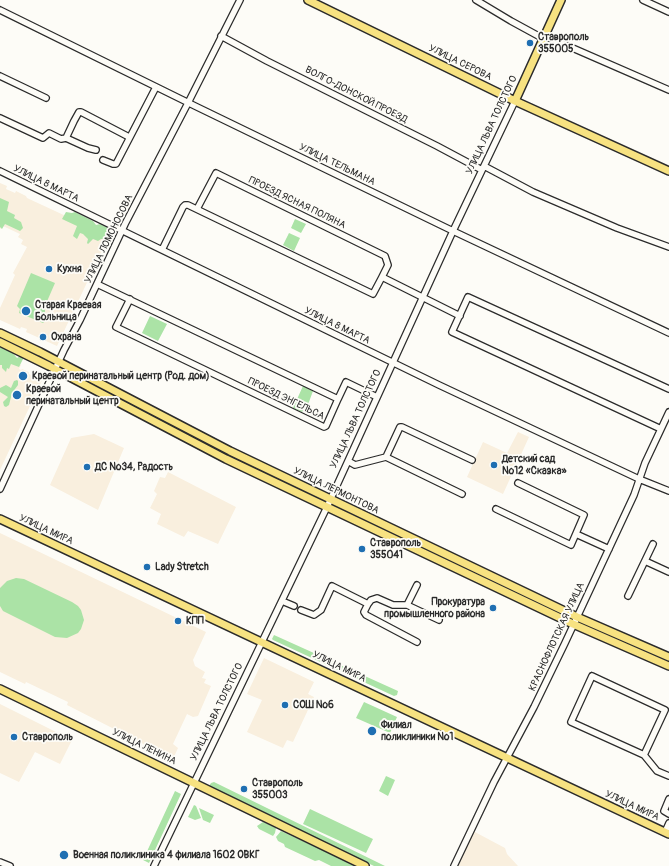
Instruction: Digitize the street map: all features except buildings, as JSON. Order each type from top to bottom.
[{"type":"main road","name":"УЛИЦА СЕРОВА","points":[[308,0],[515,100],[669,171]]},
{"type":"main road","name":"УЛИЦА ЛЬВА ТОЛСТОГО","points":[[515,100],[561,0]]},
{"type":"main road","name":"УЛИЦА ЛЕРМОНТОВА","points":[[0,333],[59,362],[176,424],[577,617],[669,657]]},
{"type":"main road","name":"УЛИЦА ЛЕРМОНТОВА","points":[[0,342],[56,369],[219,455],[573,624],[669,666]]},
{"type":"main road","name":"УЛИЦА МИРА","points":[[0,519],[667,833]]},
{"type":"main road","name":"УЛИЦА ЛЕНИНА","points":[[0,689],[365,866]]},
{"type":"street","name":"УЛИЦА ЛОМОНОСОВА","points":[[0,489],[122,231],[240,0]]},
{"type":"street","points":[[476,0],[511,22],[669,90]]},
{"type":"street","points":[[643,0],[669,12]]},
{"type":"street","name":"УЛИЦА ТЕЛЬМАНА","points":[[0,10],[453,231],[669,333]]},
{"type":"street","name":"ВОЛГО-ДОНСКОЙ ПРОЕЗД","points":[[221,36],[533,192],[617,228],[669,247]]},
{"type":"street","points":[[0,76],[46,98]]},
{"type":"street","points":[[103,160],[116,164],[156,87]]},
{"type":"street","name":"УЛИЦА ЛЬВА ТОЛСТОГО","points":[[154,866],[331,499],[422,298],[515,100]]},
{"type":"street","points":[[66,138],[79,112],[130,137]]},
{"type":"street","points":[[0,118],[44,138],[49,133],[61,139],[66,138],[96,150]]},
{"type":"street","name":"УЛИЦА 8 МАРТА","points":[[0,171],[393,363],[669,491]]},
{"type":"street","name":"ПРОЕЗД ЯСНАЯ ПОЛЯНА","points":[[216,173],[385,256],[388,265],[382,277],[373,294],[197,209],[216,173]]},
{"type":"street","points":[[162,250],[183,207],[188,205],[197,209]]},
{"type":"street","points":[[382,277],[460,316]]},
{"type":"street","points":[[97,284],[338,399],[346,382],[377,397]]},
{"type":"street","points":[[661,429],[452,332],[468,297],[669,389]]},
{"type":"street","name":"ПРОЕЗД ЭНГЕЛЬСА","points":[[130,299],[116,327],[324,427],[326,426],[338,399]]},
{"type":"street","name":"КРАСНОФЛОТСКАЯ УЛИЦА","points":[[454,866],[506,758],[534,707],[577,617],[634,495],[639,478],[669,412]]},
{"type":"street","points":[[386,457],[400,428],[402,427],[472,460]]},
{"type":"street","points":[[348,461],[355,465],[386,457],[462,494]]},
{"type":"street","points":[[496,509],[571,545],[584,515],[518,483]]},
{"type":"street","points":[[576,534],[609,549]]},
{"type":"street","points":[[628,596],[653,544]]},
{"type":"street","points":[[645,561],[669,572]]},
{"type":"street","points":[[407,605],[417,585]]},
{"type":"street","points":[[301,610],[314,616],[321,610],[332,586],[368,604]]},
{"type":"street","points":[[417,642],[366,615],[364,612],[371,600],[377,598],[393,605],[407,605],[439,620]]},
{"type":"street","points":[[282,601],[294,606]]},
{"type":"street","points":[[644,755],[665,710],[592,676],[572,722],[644,755],[657,771],[669,776]]},
{"type":"street","points":[[669,800],[664,811],[669,814]]},
{"type":"street","points":[[667,833],[669,823]]},
{"type":"street","points":[[0,862],[10,866]]},
{"type":"shaded area","points":[[0,183],[7,186],[6,189],[15,193],[16,191],[27,198],[109,236],[57,346],[26,332],[27,329],[21,327],[20,329],[0,320],[0,308],[15,275],[13,273],[27,247],[21,244],[23,240],[18,237],[20,234],[3,226],[1,229],[0,228]]},
{"type":"shaded area","name":"Краевой перинатальный центр","points":[[0,356],[21,365],[19,369],[29,372],[31,375],[33,371],[44,376],[0,470]]},
{"type":"shaded area","name":"Детский сад №12 «Сказка»","points":[[518,432],[529,437],[503,494],[467,477],[483,442],[507,453]]},
{"type":"shaded area","name":"ДС №34, Радость","points":[[94,434],[124,448],[98,510],[50,485],[71,438]]},
{"type":"shaded area","points":[[168,472],[236,507],[218,544],[188,531],[184,537],[157,524],[161,514],[150,508],[157,494],[154,491],[160,477],[165,478]]},
{"type":"shaded area","points":[[0,533],[206,632],[193,660],[195,666],[205,672],[202,678],[206,679],[204,683],[211,686],[198,716],[193,717],[187,714],[173,744],[178,748],[173,759],[67,705],[68,702],[26,682],[25,684],[0,672]]},
{"type":"shaded area","name":"СОШ №6","points":[[264,658],[314,682],[308,694],[314,697],[293,742],[287,740],[283,748],[247,732],[262,700],[247,694]]},
{"type":"shaded area","points":[[0,704],[72,740],[60,764],[35,752],[19,782],[0,773]]},
{"type":"shaded area","points":[[473,831],[505,848],[507,854],[518,866],[457,866]]},
{"type":"green space","points":[[0,198],[9,202],[7,211],[15,215],[14,218],[21,222],[23,228],[20,231],[5,224],[2,229],[0,227]]},
{"type":"green space","points":[[66,212],[75,212],[93,221],[96,225],[100,224],[110,229],[107,239],[101,239],[98,241],[93,239],[88,244],[88,239],[80,233],[77,239],[73,236],[77,226],[62,219]]},
{"type":"green space","points":[[295,219],[306,224],[301,233],[291,228]]},
{"type":"green space","points":[[289,233],[300,238],[294,251],[283,245]]},
{"type":"green space","points":[[31,273],[55,283],[45,306],[45,321],[43,323],[19,313],[20,309],[17,306]]},
{"type":"green space","points":[[150,316],[167,324],[158,341],[142,333]]},
{"type":"green space","points":[[0,347],[10,350],[17,358],[22,355],[24,357],[19,367],[11,364],[9,369],[7,368],[6,372],[2,368],[2,365],[0,365]]},
{"type":"green space","points":[[65,368],[228,454],[325,500],[325,502],[227,456],[64,370]]},
{"type":"green space","points":[[17,380],[18,385],[12,393],[9,405],[6,407],[4,406],[3,402],[8,397],[0,392],[0,388],[6,385],[11,388],[14,381]]},
{"type":"green space","points":[[303,386],[313,391],[306,410],[304,409],[302,412],[293,408]]},
{"type":"green space","points":[[333,504],[571,617],[570,619],[333,506]]},
{"type":"green space","points":[[16,578],[24,579],[78,606],[84,620],[78,633],[67,638],[55,637],[3,611],[0,606],[0,588],[7,581]]},
{"type":"green space","points":[[580,621],[618,639],[669,660],[669,663],[579,623]]},
{"type":"green space","points":[[274,635],[398,691],[397,695],[394,696],[273,640]]},
{"type":"green space","points":[[364,702],[397,717],[390,733],[356,718]]},
{"type":"green space","points":[[386,776],[395,780],[388,796],[379,791]]},
{"type":"green space","points":[[214,782],[385,866],[374,866],[213,790],[209,786]]},
{"type":"green space","points":[[175,791],[181,794],[149,863],[143,860]]},
{"type":"green space","points":[[194,805],[196,806],[201,818],[195,820],[188,817]]},
{"type":"green space","points":[[199,808],[214,815],[210,823],[203,820]]},
{"type":"green space","points":[[310,809],[373,839],[366,853],[303,824]]},
{"type":"green space","points":[[263,822],[276,828],[273,836],[259,829],[257,826]]},
{"type":"green space","points":[[281,831],[354,866],[331,866],[319,860],[315,861],[285,847],[284,844],[278,841],[276,837]]},
{"type":"place","name":"Ставрополь 355005","points":[[530,43]]},
{"type":"place","name":"Кухня","points":[[49,269]]},
{"type":"place","name":"Старая Краевая Больница","points":[[26,311]]},
{"type":"place","name":"Охрана","points":[[43,337]]},
{"type":"place","name":"Краевой перинатальный центр (Род. дом)","points":[[23,376]]},
{"type":"place","name":"Краевой перинатальный центр","points":[[17,395]]},
{"type":"place","name":"Детский сад №12 «Сказка»","points":[[494,465]]},
{"type":"place","name":"ДС №34, Радость","points":[[87,467]]},
{"type":"place","name":"Ставрополь 355041","points":[[362,549]]},
{"type":"place","name":"Lady Stretch","points":[[147,567]]},
{"type":"place","name":"Прокуратура промышленного района","points":[[493,608]]},
{"type":"place","name":"КПП","points":[[178,621]]},
{"type":"place","name":"СОШ №6","points":[[285,705]]},
{"type":"place","name":"Филиал поликлиники №1","points":[[372,731]]},
{"type":"place","name":"Ставрополь","points":[[14,737]]},
{"type":"place","name":"Ставрополь 355003","points":[[244,789]]},
{"type":"place","name":"Военная поликлиника 4 филиала 1602 ОВКГ","points":[[64,855]]}]
